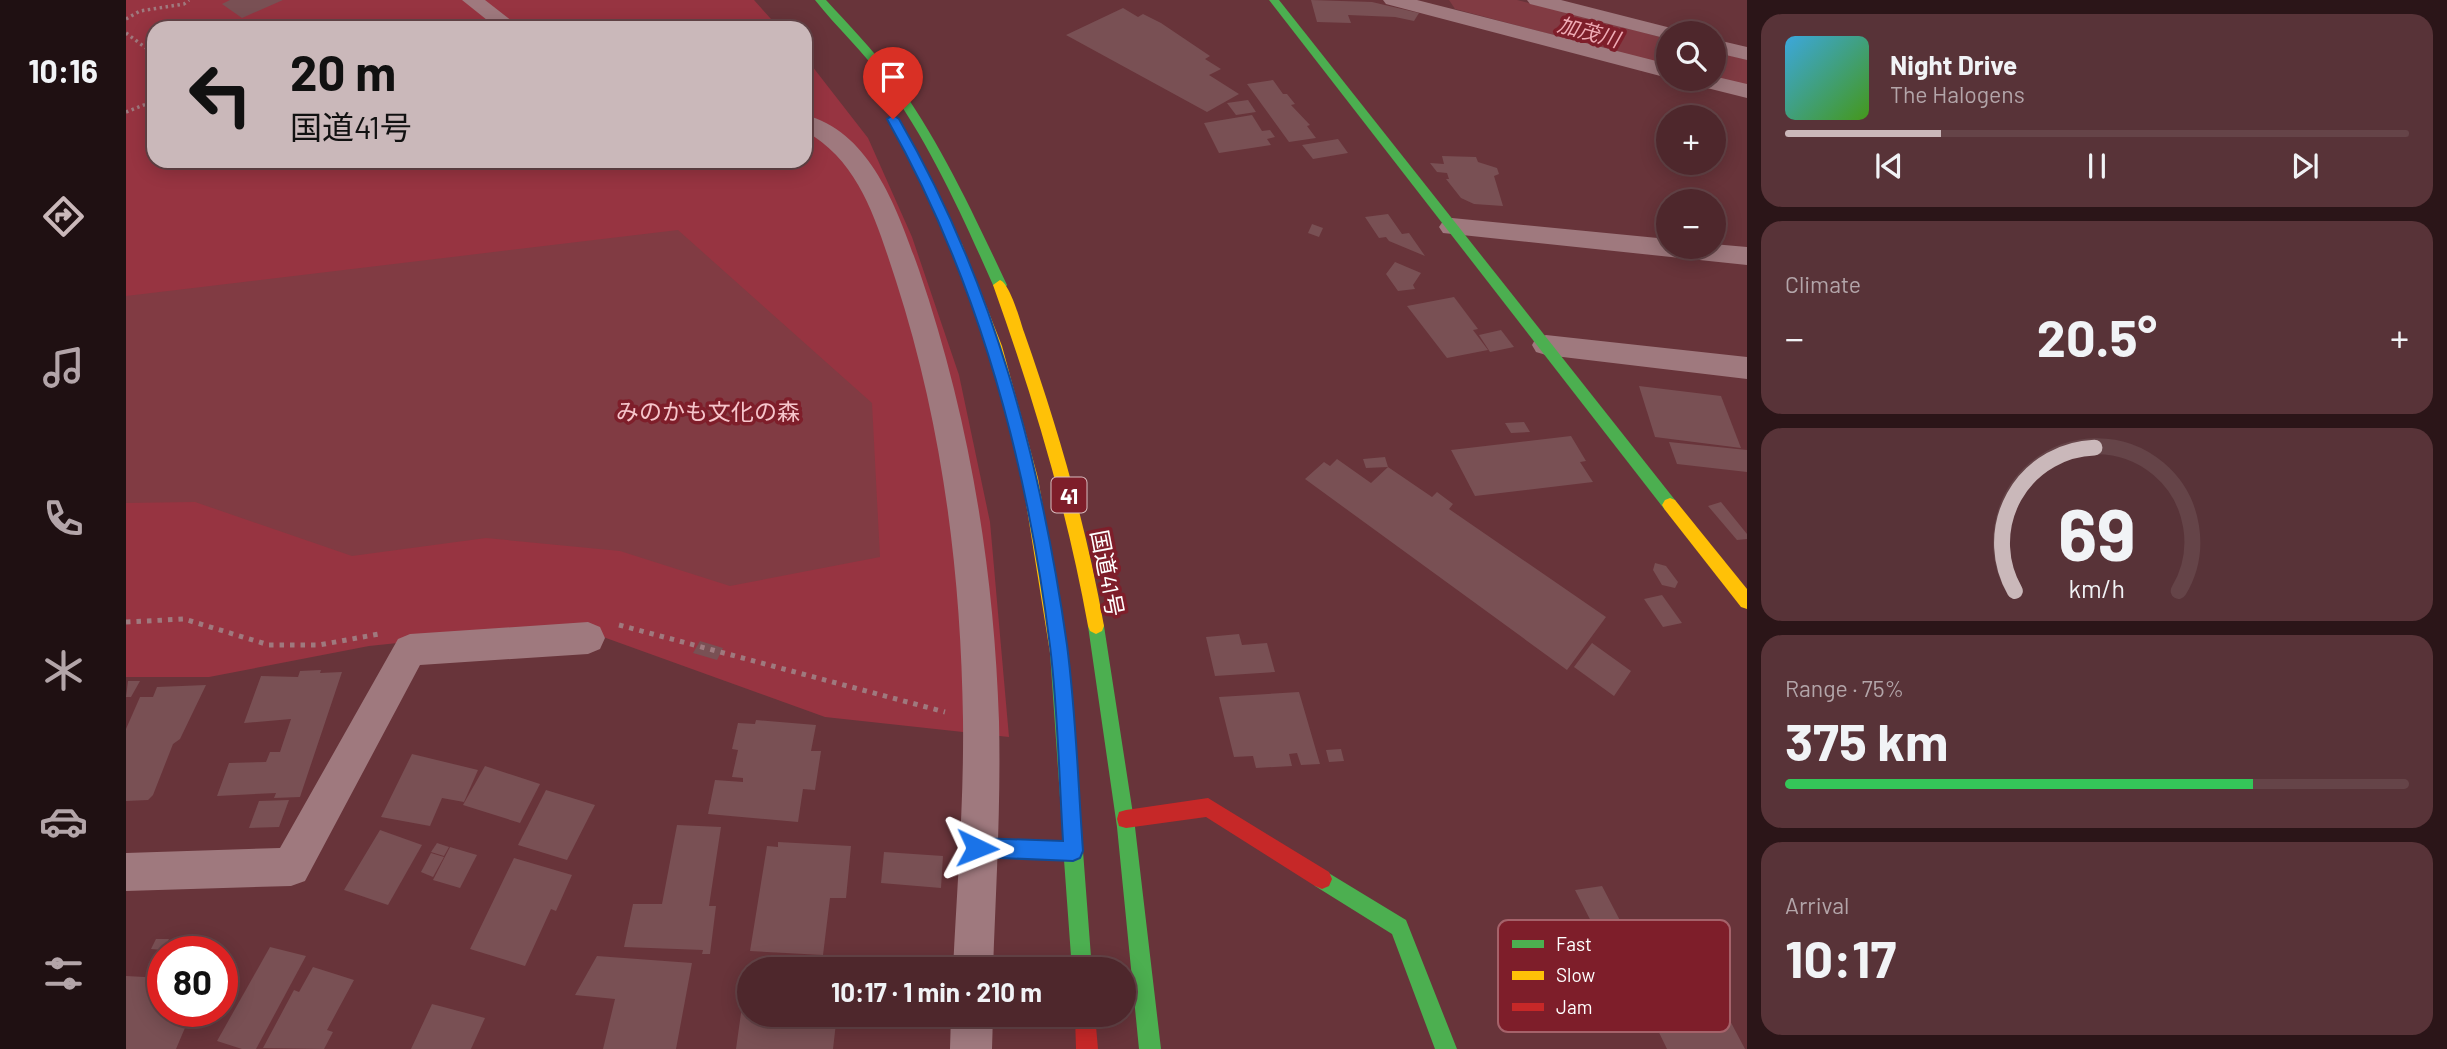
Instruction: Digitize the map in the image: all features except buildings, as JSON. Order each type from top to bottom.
[{"type":"main road","points":[[803,0],[855,64]]},
{"type":"main road","name":"国道41号","points":[[820,0],[889,80],[920,127],[989,256],[1022,336],[1073,508],[1116,738],[1150,1049]]},
{"type":"main road","points":[[1274,0],[1747,602]]},
{"type":"main road","name":"41","points":[[950,230],[995,346],[1030,478],[1059,647],[1081,957]]},
{"type":"main road","points":[[1126,819],[1208,807],[1399,927],[1446,1049]]},
{"type":"main road","points":[[977,848],[1073,851]]},
{"type":"main road","points":[[1086,1027],[1087,1049]]},
{"type":"street","points":[[472,0],[502,21]]},
{"type":"street","points":[[1392,0],[1656,68]]},
{"type":"street","points":[[1537,0],[1656,30]]},
{"type":"street","points":[[1726,48],[1747,54]]},
{"type":"street","points":[[1726,86],[1747,91]]},
{"type":"street","points":[[812,126],[830,136],[852,155],[885,212],[925,326],[946,417],[969,552],[981,722],[974,957]]},
{"type":"street","points":[[1452,227],[1747,256]]},
{"type":"street","points":[[1546,345],[1747,368]]},
{"type":"street","points":[[126,872],[291,867],[410,650],[588,638]]},
{"type":"street","points":[[971,1049],[972,1027]]},
{"type":"path","points":[[126,19],[140,11],[190,0]]},
{"type":"path","points":[[126,33],[147,49]]},
{"type":"path","points":[[126,112],[147,104]]},
{"type":"green space","name":"みのかも文化の森","points":[[126,0],[754,0],[773,21],[147,21],[147,168],[812,168],[812,66],[868,138],[912,237],[959,375],[990,522],[1009,737],[825,717],[570,625],[369,646],[209,677],[126,677]]},
{"type":"shaded area","points":[[678,230],[872,403],[880,557],[730,586],[620,551],[486,538],[352,556],[195,502],[126,503],[126,296]]},
{"type":"waterway","name":"加茂川","points":[[1469,0],[1656,49]]},
{"type":"waterway","name":"加茂川","points":[[1726,67],[1747,73]]},
{"type":"traffic: fast","points":[[820,0],[874,60],[922,129],[950,180],[1000,285]]},
{"type":"traffic: fast","points":[[1274,0],[1670,505]]},
{"type":"traffic: fast","points":[[1096,626],[1126,827],[1150,1049]]},
{"type":"traffic: fast","points":[[1059,653],[1081,957]]},
{"type":"traffic: fast","points":[[977,848],[1073,851]]},
{"type":"traffic: fast","points":[[1322,879],[1399,927],[1446,1049]]},
{"type":"traffic: slow","points":[[956,244],[995,346],[1030,478],[1059,653]]},
{"type":"traffic: slow","points":[[1000,285],[1056,453],[1079,539],[1096,626]]},
{"type":"traffic: slow","points":[[1670,505],[1747,602]]},
{"type":"traffic: jam","points":[[1126,819],[1208,807],[1322,879]]},
{"type":"traffic: jam","points":[[1086,1027],[1087,1049]]},
{"type":"route","points":[[893,119],[916,155],[956,243],[995,346],[1030,478],[1059,647],[1073,851],[977,848]]}]
